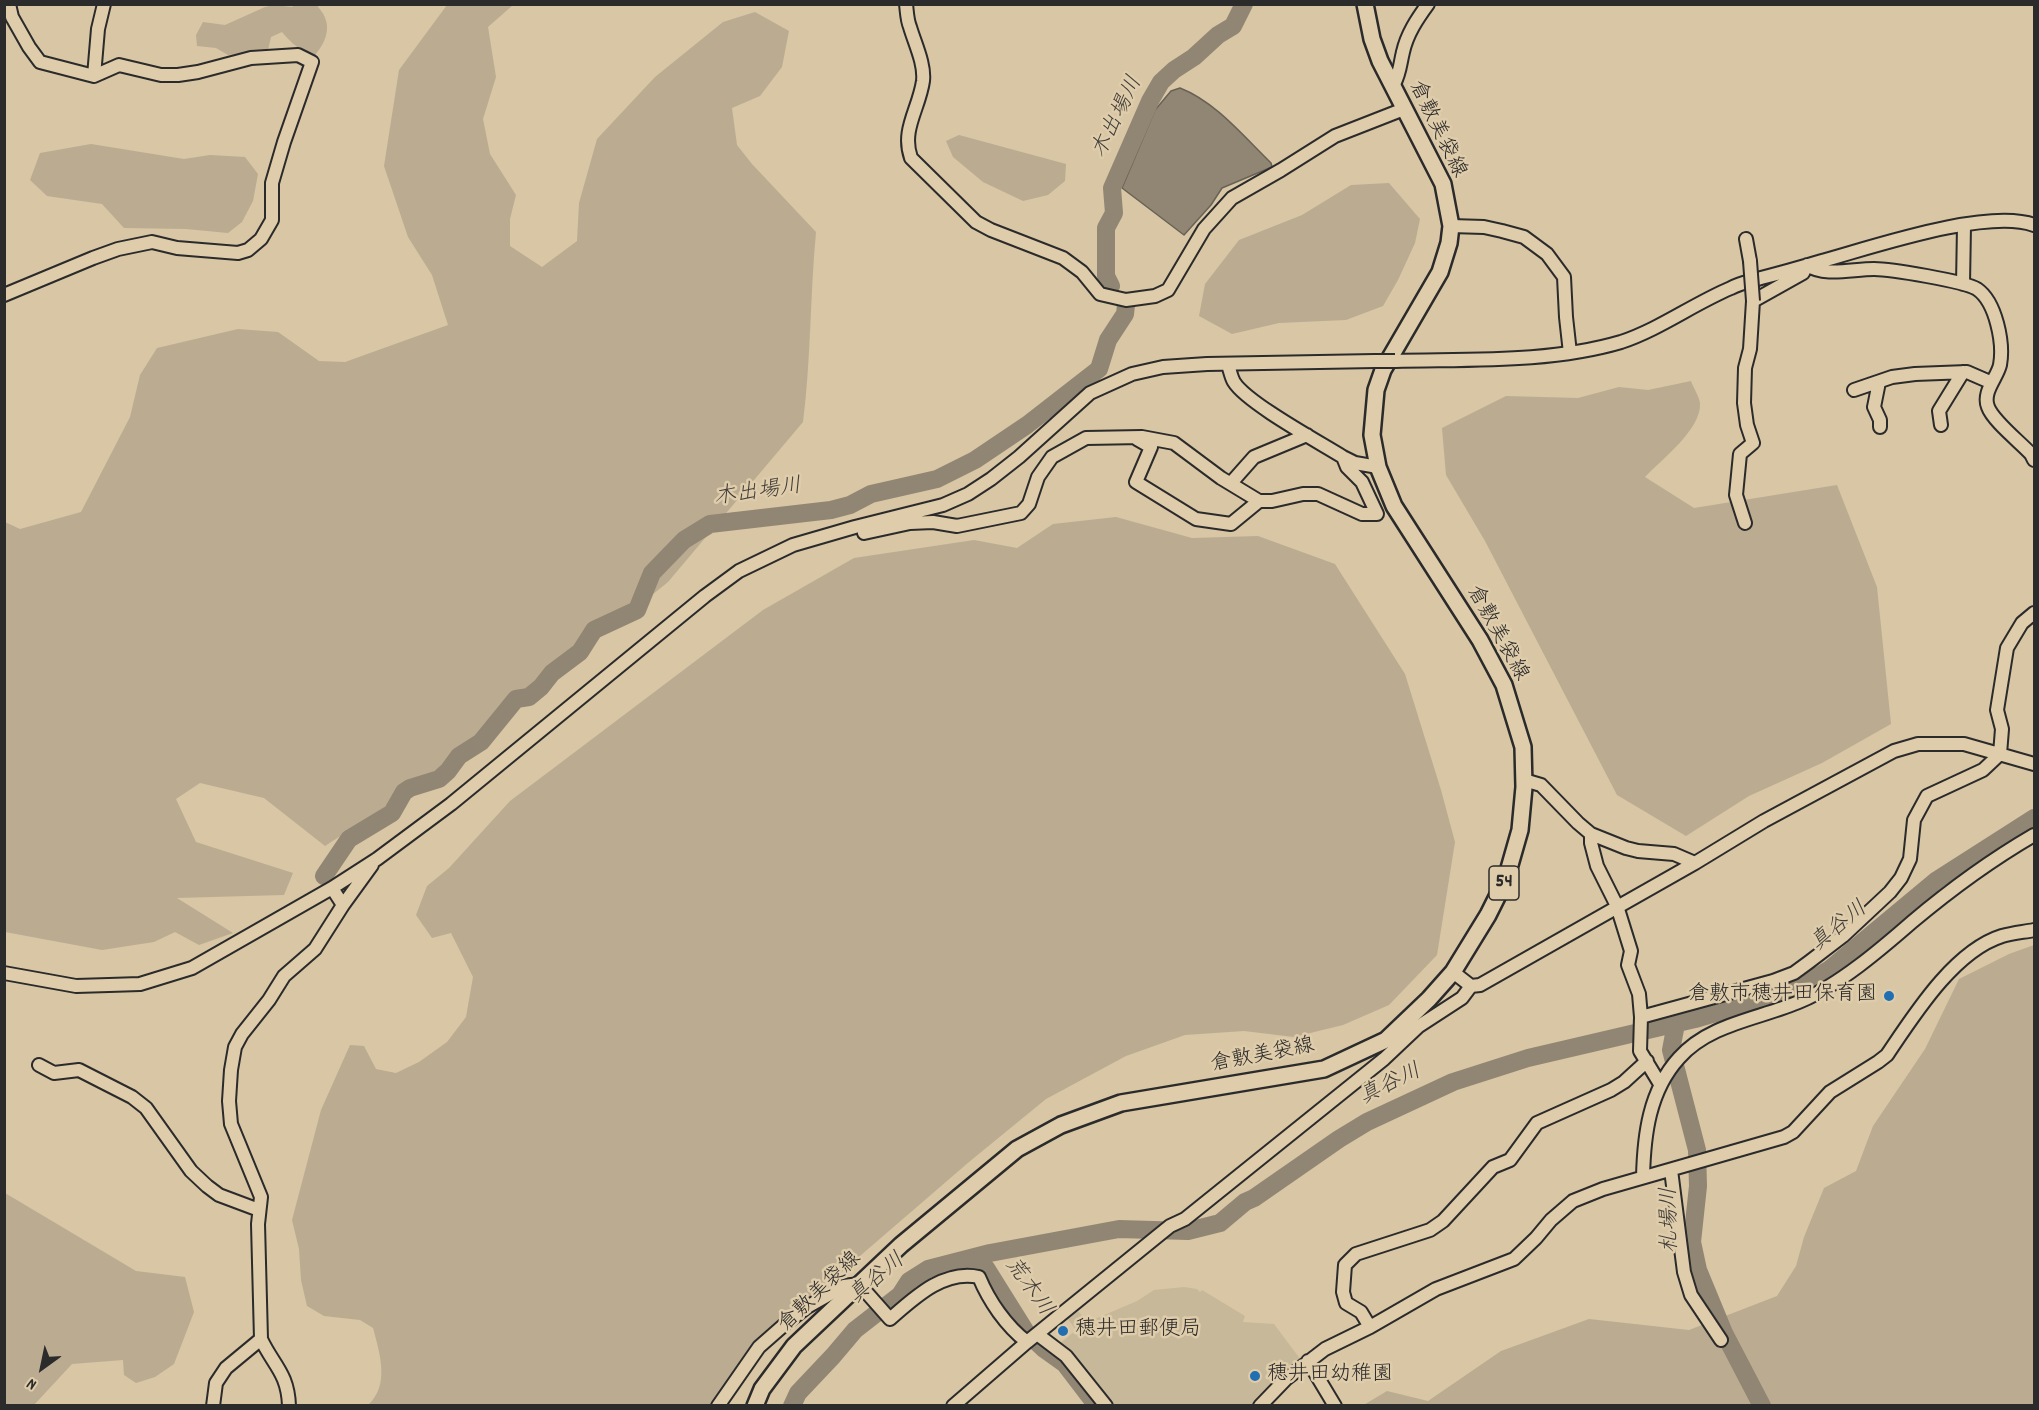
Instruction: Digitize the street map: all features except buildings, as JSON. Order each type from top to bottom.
[{"type":"main road","name":"倉敷美袋線","points":[[755,1406],[762,1389],[794,1346],[863,1289],[901,1245],[1017,1149],[1061,1125],[1121,1103],[1324,1068],[1386,1040],[1429,999],[1452,972],[1488,915],[1506,879],[1520,830],[1524,780],[1522,747],[1504,685],[1480,640],[1394,506],[1378,467],[1372,435],[1376,390],[1383,370],[1440,272],[1449,243],[1451,226],[1443,184],[1390,83],[1372,39],[1365,4]]},
{"type":"street","points":[[4,295],[118,249],[152,242],[187,249],[238,253],[248,250],[261,239],[272,220],[272,183],[312,62],[298,55],[251,58],[178,75],[161,75],[118,65],[94,76],[40,62],[12,17],[9,4]]},
{"type":"street","points":[[94,76],[98,29],[104,4]]},
{"type":"street","points":[[906,4],[909,24],[920,57],[923,79],[918,105],[908,132],[907,146],[911,158],[976,222],[1063,258],[1082,272],[1100,294],[1126,300],[1155,296],[1168,290],[1203,229],[1233,198],[1335,136],[1404,109]]},
{"type":"street","points":[[1390,83],[1394,84],[1400,74],[1403,50],[1408,35],[1428,4]]},
{"type":"street","points":[[4,973],[76,986],[140,984],[192,968],[332,888],[377,859],[451,804],[705,596],[739,571],[793,546],[943,505],[968,494],[1019,457],[1090,393],[1132,374],[1163,367],[1207,364],[1528,357],[1570,353],[1622,341],[1676,317],[1732,287],[1807,265],[1964,225],[1998,220],[2034,225]]},
{"type":"street","points":[[1963,284],[1964,225]]},
{"type":"street","points":[[1451,226],[1484,227],[1524,237],[1547,254],[1564,277],[1570,353]]},
{"type":"street","points":[[1745,523],[1736,495],[1740,454],[1753,443],[1747,425],[1744,403],[1745,368],[1750,349],[1753,301],[1746,238]]},
{"type":"street","points":[[1807,265],[1816,271],[1877,269],[1963,284],[1977,289],[1992,307],[1997,320],[2001,354],[1999,366],[1990,382],[1986,404],[1992,416],[2033,457]]},
{"type":"street","points":[[1753,301],[1803,273],[1807,265]]},
{"type":"street","points":[[1228,364],[1234,382],[1243,392],[1343,457],[1355,463],[1378,467]]},
{"type":"street","points":[[1854,390],[1892,377],[1915,374],[1963,372],[1990,382]]},
{"type":"street","points":[[1941,425],[1939,411],[1963,372]]},
{"type":"street","points":[[1879,382],[1874,407],[1880,420],[1880,427]]},
{"type":"street","points":[[1231,483],[1254,457],[1307,435]]},
{"type":"street","points":[[823,536],[856,534],[910,523],[933,522],[957,526],[1020,513],[1029,504],[1038,477],[1052,457],[1086,438],[1133,437],[1174,443],[1221,478],[1259,501],[1318,494],[1362,514],[1377,514],[1362,482],[1347,467],[1343,457]]},
{"type":"street","points":[[1133,437],[1151,447],[1136,482],[1196,519],[1231,524],[1259,501]]},
{"type":"street","points":[[2033,457],[2034,439]]},
{"type":"street","points":[[1641,1017],[1773,981],[1794,973],[1843,936],[1890,892],[1901,878],[1910,859],[1914,820],[1927,796],[1983,770],[2000,753],[2002,729],[1997,710],[2007,648],[2022,623],[2034,613]]},
{"type":"street","points":[[1452,972],[1471,986],[1480,985],[1695,863],[1764,821],[1894,752],[1918,744],[1964,744],[2034,764]]},
{"type":"street","points":[[1524,780],[1540,785],[1592,834],[1626,848],[1674,854],[1695,863]]},
{"type":"street","points":[[1592,834],[1591,843],[1597,867],[1617,906],[1631,951],[1628,966],[1639,994],[1640,1051],[1660,1084]]},
{"type":"street","points":[[1643,1177],[1646,1133],[1658,1088],[1677,1060],[1687,1050],[1717,1030],[1800,1002],[1824,990],[1901,933],[1964,881],[2034,835]]},
{"type":"street","points":[[289,1406],[284,1375],[261,1339],[258,1260],[261,1197],[231,1125],[229,1101],[231,1070],[235,1047],[242,1034],[269,1000],[284,976],[315,949],[343,905],[377,859]]},
{"type":"street","points":[[332,888],[343,905]]},
{"type":"street","points":[[1260,1406],[1286,1379],[1325,1349],[1370,1327],[1436,1289],[1514,1259],[1551,1220],[1574,1201],[1603,1189],[1643,1177],[1752,1148],[1793,1132],[1830,1092],[1887,1055],[1930,992],[1954,967],[1984,945],[2001,937],[2034,930]]},
{"type":"street","points":[[953,1406],[1032,1338],[1170,1226],[1185,1219],[1384,1059],[1419,1026],[1462,998],[1471,986]]},
{"type":"street","points":[[1370,1327],[1361,1312],[1346,1303],[1343,1292],[1345,1265],[1356,1254],[1430,1230],[1443,1221],[1493,1167],[1510,1160],[1537,1123],[1611,1090],[1624,1082],[1647,1061]]},
{"type":"street","points":[[39,1065],[54,1073],[79,1070],[132,1097],[146,1108],[191,1171],[207,1186],[219,1195],[259,1210]]},
{"type":"street","points":[[1671,1170],[1684,1272],[1691,1295],[1721,1340]]},
{"type":"street","points":[[718,1406],[759,1347],[807,1307],[844,1286],[863,1289],[890,1319],[918,1295],[942,1281],[969,1275],[979,1277],[1004,1319],[1017,1334],[1032,1338],[1066,1356],[1106,1406]]},
{"type":"street","points":[[213,1406],[216,1383],[226,1368],[261,1339]]},
{"type":"street","points":[[1308,1361],[1335,1406]]},
{"type":"shaded area","points":[[274,5],[292,7],[294,5],[317,5],[327,23],[327,33],[315,55],[297,46],[282,32],[271,37],[268,50],[228,55],[216,48],[197,46],[196,35],[203,22],[225,25]]},
{"type":"shaded area","points":[[447,5],[513,5],[488,27],[496,77],[483,119],[490,154],[516,195],[510,219],[510,246],[542,267],[577,241],[579,203],[597,139],[655,77],[723,22],[755,12],[789,31],[782,67],[760,96],[732,108],[737,145],[816,232],[803,422],[668,582],[411,790],[325,846],[264,798],[200,783],[176,799],[196,842],[293,873],[284,895],[177,898],[233,933],[199,945],[175,932],[154,942],[102,950],[5,932],[5,522],[20,529],[81,512],[130,417],[140,375],[157,348],[238,329],[278,332],[319,361],[345,362],[448,325],[432,275],[408,237],[384,166],[399,70]]},
{"type":"shaded area","points":[[1180,88],[1206,102],[1217,111],[1271,163],[1272,167],[1222,188],[1211,205],[1184,235],[1122,188],[1155,110],[1171,91]]},
{"type":"shaded area","points":[[959,135],[1066,164],[1065,181],[1048,195],[1023,201],[983,182],[953,157],[946,141]]},
{"type":"shaded area","points":[[91,144],[184,159],[210,155],[245,157],[258,174],[253,201],[242,222],[228,233],[186,229],[124,228],[102,204],[47,196],[30,180],[40,153]]},
{"type":"shaded area","points":[[1389,183],[1420,219],[1415,243],[1383,306],[1346,320],[1279,323],[1232,334],[1199,316],[1205,284],[1239,240],[1302,215],[1351,185]]},
{"type":"shaded area","points":[[1691,381],[1700,403],[1699,413],[1688,433],[1645,477],[1694,508],[1837,485],[1877,587],[1891,724],[1822,763],[1749,796],[1686,836],[1617,795],[1485,541],[1446,475],[1442,428],[1506,396],[1578,398],[1619,387],[1648,390]]},
{"type":"shaded area","points":[[1116,517],[1192,538],[1258,536],[1335,564],[1405,674],[1455,842],[1437,955],[1389,1005],[1343,1025],[1294,1037],[1244,1031],[1185,1035],[1126,1056],[1046,1099],[817,1293],[775,1325],[719,1405],[368,1405],[375,1397],[381,1379],[380,1359],[373,1328],[360,1320],[324,1316],[307,1306],[301,1280],[299,1249],[292,1220],[321,1110],[350,1045],[364,1046],[376,1069],[396,1073],[419,1062],[447,1042],[466,1017],[473,977],[451,933],[432,938],[416,915],[427,886],[449,868],[510,801],[763,610],[854,558],[974,540],[1017,548],[1053,524]]},
{"type":"shaded area","points":[[2034,945],[2034,1405],[1362,1406],[1387,1391],[1428,1401],[1501,1351],[1589,1319],[1689,1330],[1777,1296],[1796,1266],[1804,1237],[1824,1188],[1856,1171],[1873,1126],[1925,1049],[1959,979],[2009,954]]},
{"type":"shaded area","points":[[5,1193],[136,1271],[185,1277],[194,1312],[174,1364],[155,1377],[136,1383],[124,1375],[123,1360],[72,1364],[34,1405],[5,1405]]},
{"type":"shaded area","points":[[1184,1287],[1197,1289],[1200,1292],[1202,1290],[1245,1316],[1243,1322],[1274,1324],[1301,1360],[1255,1405],[1112,1405],[1087,1371],[1058,1345],[1076,1330],[1067,1318],[1078,1311],[1088,1322],[1137,1301],[1154,1290]]},
{"type":"waterway","name":"木出場川","points":[[1111,286],[1106,276],[1106,228],[1114,213],[1112,188],[1150,101],[1161,82],[1174,70],[1233,26],[1244,4]]},
{"type":"waterway","name":"木出場川","points":[[324,876],[349,839],[392,813],[404,792],[439,779],[459,756],[481,742],[516,699],[529,697],[552,673],[580,652],[594,630],[637,610],[652,573],[684,540],[710,524],[831,510],[850,505],[871,494],[937,479],[975,460],[1027,425],[1099,369],[1108,340],[1125,314],[1126,305]]},
{"type":"waterway","name":"真谷川","points":[[792,1406],[798,1393],[855,1330],[900,1295],[909,1281],[928,1269],[990,1253],[1119,1229],[1188,1231],[1220,1223],[1245,1202],[1367,1122],[1453,1082],[1528,1058],[1695,1019],[1783,993],[1808,982],[1830,969],[1937,880],[2034,818]]},
{"type":"waterway","name":"札場川","points":[[1676,1024],[1671,1050],[1697,1150],[1698,1186],[1692,1242],[1698,1270],[1724,1333],[1762,1406]]},
{"type":"waterway","name":"荒木川","points":[[961,1261],[968,1261],[986,1268],[1026,1332],[1065,1364],[1097,1406]]},
{"type":"place","name":"倉敷市穂井田保育園","points":[[1889,996]]},
{"type":"place","name":"穂井田郵便局","points":[[1063,1331]]},
{"type":"place","name":"穂井田幼稚園","points":[[1255,1376]]}]
